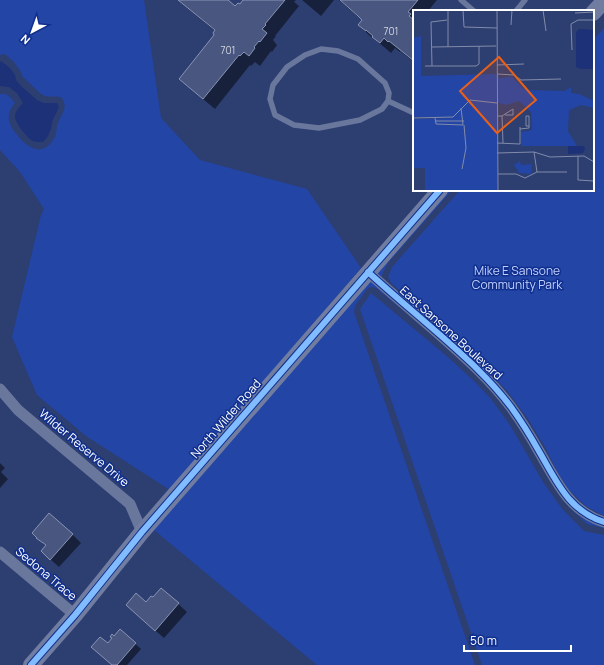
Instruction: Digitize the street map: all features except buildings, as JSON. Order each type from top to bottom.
[{"type":"street","points":[[594,12],[604,1]]},
{"type":"street","name":"North Wilder Road","points":[[31,665],[142,532],[439,191]]},
{"type":"street","name":"East Sansone Boulevard","points":[[368,272],[469,360],[493,384],[523,424],[556,482],[565,494],[579,510],[604,522]]},
{"type":"street","name":"Wilder Reserve Drive","points":[[0,389],[18,410],[130,504],[142,532]]},
{"type":"street","name":"Sedona Trace","points":[[0,552],[74,615]]},
{"type":"lane","points":[[461,0],[473,10]]},
{"type":"lane","points":[[517,10],[525,0]]},
{"type":"lane","points":[[321,49],[338,51],[358,59],[385,83],[389,92],[388,101],[382,109],[360,120],[319,128],[294,126],[276,115],[270,100],[273,85],[287,67],[305,55],[321,49]]},
{"type":"lane","points":[[388,101],[413,113]]},
{"type":"green space","points":[[0,0],[144,0],[161,118],[200,160],[307,189],[361,268],[170,490],[86,436],[37,395],[12,337],[41,215],[44,209],[20,172],[0,150],[0,94],[6,94],[15,103],[9,115],[12,128],[26,144],[35,149],[44,148],[53,140],[65,107],[61,97],[45,96],[41,94],[22,76],[14,62],[5,54],[0,55]]},
{"type":"green space","name":"Mike E Sansone Community Park","points":[[604,28],[604,516],[586,506],[569,490],[528,419],[508,392],[476,358],[392,284],[388,277],[392,267],[459,191],[594,191],[594,39]]},
{"type":"green space","points":[[449,191],[451,191],[388,263],[382,275],[382,281],[503,396],[565,496],[604,523],[604,528],[587,524],[569,506],[515,421],[496,395],[454,352],[376,288],[372,287],[368,288],[355,306],[354,312],[475,665],[317,665],[154,530]]},
{"type":"green space","points":[[371,293],[449,358],[476,383],[491,399],[510,425],[543,482],[563,510],[584,531],[604,535],[604,665],[482,665],[360,309]]},
{"type":"shaded area","points":[[1,61],[10,68],[21,86],[37,100],[43,103],[57,103],[59,107],[52,122],[48,136],[43,142],[35,142],[31,140],[17,123],[15,115],[23,103],[17,93],[9,87],[0,86]]},
{"type":"cycle path","points":[[31,665],[75,615],[142,532],[439,191]]},
{"type":"cycle path","points":[[368,272],[468,360],[486,378],[519,418],[558,485],[565,494],[582,511],[604,522]]}]
